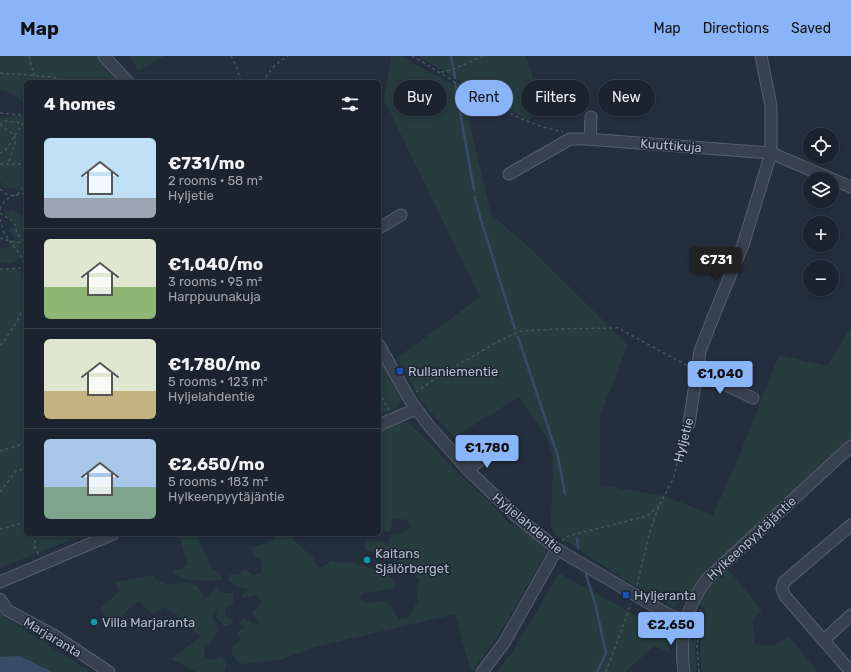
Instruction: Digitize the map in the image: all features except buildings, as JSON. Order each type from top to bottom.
[{"type":"street","points":[[104,56],[126,80]]},
{"type":"street","name":"Hyljetie","points":[[689,424],[700,351],[743,245],[771,153],[771,106],[761,56]]},
{"type":"street","points":[[590,139],[591,117]]},
{"type":"street","points":[[509,174],[567,135]]},
{"type":"street","name":"Kuuttikuja","points":[[567,135],[590,139],[771,153],[851,187]]},
{"type":"street","points":[[381,227],[401,215]]},
{"type":"street","name":"Hyljelahdentie","points":[[381,349],[416,409],[449,450],[516,516],[559,546],[669,615],[686,621]]},
{"type":"street","points":[[697,371],[753,398]]},
{"type":"street","points":[[381,424],[416,409]]},
{"type":"street","name":"Hylkeenpyytäjäntie","points":[[684,672],[682,641],[686,621],[697,591],[707,578],[851,446]]},
{"type":"street","points":[[468,470],[491,451]]},
{"type":"street","points":[[851,525],[784,582],[782,589],[785,596],[851,672]]},
{"type":"street","points":[[0,582],[108,536]]},
{"type":"street","points":[[482,672],[504,643],[559,546]]},
{"type":"street","name":"Marjaranta","points":[[0,599],[7,610],[55,636],[109,672]]},
{"type":"street","points":[[824,640],[851,615]]},
{"type":"path","points":[[29,56],[35,80]]},
{"type":"path","points":[[231,56],[241,80]]},
{"type":"path","points":[[264,80],[275,65],[288,56]]},
{"type":"path","points":[[412,56],[472,93],[526,121],[567,135]]},
{"type":"path","points":[[440,72],[451,70],[484,56]]},
{"type":"path","points":[[0,73],[53,77],[59,80]]},
{"type":"path","points":[[0,113],[21,115],[24,119]]},
{"type":"path","points":[[0,153],[5,151],[14,136],[23,122],[5,121],[0,125],[14,136],[16,140],[8,164]]},
{"type":"path","points":[[0,164],[24,164]]},
{"type":"path","points":[[0,209],[5,200],[19,193],[24,185]]},
{"type":"path","points":[[0,189],[7,195],[13,196],[24,193]]},
{"type":"path","points":[[0,213],[14,222],[17,233],[24,242]]},
{"type":"path","points":[[0,219],[4,233],[21,256],[24,263]]},
{"type":"path","points":[[0,238],[24,243]]},
{"type":"path","points":[[0,268],[24,268]]},
{"type":"path","points":[[0,345],[3,343],[24,308]]},
{"type":"path","points":[[413,395],[439,376],[499,341],[521,331],[618,328],[697,371]]},
{"type":"path","points":[[381,396],[392,420]]},
{"type":"path","name":"Hyljetie","points":[[637,587],[650,531],[659,506],[673,479],[689,424]]},
{"type":"path","points":[[0,451],[24,444]]},
{"type":"path","points":[[0,492],[16,471],[22,470],[24,466]]},
{"type":"path","points":[[559,546],[568,536],[647,516],[659,506]]},
{"type":"path","points":[[0,530],[24,523]]},
{"type":"path","points":[[35,536],[35,548],[41,559]]},
{"type":"path","points":[[606,672],[633,599]]},
{"type":"path","points":[[692,604],[700,608],[702,614],[696,645],[698,672]]},
{"type":"green space","points":[[0,56],[98,56],[116,80],[24,80],[24,102],[12,93],[0,90]]},
{"type":"green space","points":[[130,56],[164,56],[138,71]]},
{"type":"green space","points":[[391,56],[400,56],[444,80],[393,80],[393,116],[447,116],[447,81],[455,86],[455,116],[468,116],[491,214],[531,249],[628,345],[600,416],[600,485],[664,496],[713,515],[737,461],[779,355],[827,366],[851,327],[851,439],[697,585],[691,597],[674,607],[627,581],[556,535],[551,525],[553,457],[547,438],[519,397],[454,437],[423,404],[397,358],[480,297],[384,100]]},
{"type":"green space","points":[[417,56],[526,56],[534,80],[521,80],[521,116],[513,111],[513,80],[459,80]]},
{"type":"green space","points":[[22,116],[24,118],[23,192],[13,188],[4,188],[0,181],[0,118]]},
{"type":"green space","points":[[521,116],[535,116],[528,120]]},
{"type":"green space","points":[[12,210],[22,216],[24,214],[24,259],[19,258],[10,263],[0,263],[0,248],[9,247],[15,240],[9,229],[15,227],[17,224],[4,212]]},
{"type":"green space","points":[[0,270],[18,270],[24,274],[24,536],[81,536],[0,568]]},
{"type":"green space","points":[[381,357],[404,398],[398,407],[381,414]]},
{"type":"green space","points":[[407,422],[424,437],[457,473],[491,503],[510,524],[527,532],[546,548],[546,553],[498,636],[472,672],[455,614],[316,647],[280,660],[240,664],[231,653],[233,645],[239,642],[241,638],[237,633],[246,627],[238,623],[244,618],[255,624],[259,622],[251,613],[262,601],[256,595],[244,598],[240,596],[249,590],[228,580],[229,575],[238,574],[245,569],[253,575],[259,574],[262,571],[261,560],[254,556],[251,548],[272,541],[277,536],[292,536],[314,559],[317,567],[323,567],[331,561],[341,563],[353,562],[361,566],[386,572],[396,582],[394,588],[363,594],[359,599],[366,604],[378,601],[386,602],[399,619],[406,619],[412,612],[418,600],[416,586],[420,581],[411,571],[396,561],[383,558],[378,553],[365,550],[365,544],[368,540],[388,543],[391,535],[404,532],[411,526],[406,520],[394,518],[391,521],[392,529],[389,532],[381,531],[381,428],[392,424]]},
{"type":"green space","points":[[178,536],[198,536],[211,568],[220,574],[223,580],[203,581],[182,578],[176,575],[172,571],[183,569],[188,564],[180,539]]},
{"type":"green space","points":[[722,568],[729,570],[762,611],[753,620],[755,644],[773,646],[788,635],[816,670],[815,672],[702,672],[700,657],[701,642],[706,613],[704,607],[697,604]]},
{"type":"green space","points":[[559,573],[669,634],[669,652],[654,646],[625,672],[497,672],[512,653]]},
{"type":"green space","points":[[153,575],[155,579],[167,584],[189,583],[197,586],[204,597],[208,597],[216,588],[222,593],[233,593],[233,604],[229,605],[225,610],[226,617],[234,621],[229,625],[224,626],[216,617],[217,612],[214,610],[212,615],[218,631],[214,635],[210,644],[205,648],[204,656],[209,660],[222,657],[226,664],[224,672],[196,672],[171,659],[200,637],[179,616],[164,607],[153,615],[139,601],[111,624],[99,609],[119,592],[116,582]]},
{"type":"green space","points":[[696,610],[700,613],[695,648],[697,672],[690,672],[690,641]]},
{"type":"green space","points":[[0,614],[90,672],[0,672]]},
{"type":"water","points":[[19,656],[52,672],[0,672],[0,657]]},
{"type":"waterway","points":[[451,56],[453,66]]},
{"type":"waterway","points":[[454,71],[455,78]]},
{"type":"waterway","points":[[461,116],[474,190]]},
{"type":"waterway","points":[[475,197],[515,329]]},
{"type":"waterway","points":[[518,337],[558,457],[565,494]]},
{"type":"waterway","points":[[577,538],[578,548]]},
{"type":"waterway","points":[[586,575],[595,603],[606,653],[597,672]]},
{"type":"place","name":"Rullaniementie","points":[[400,371]]},
{"type":"place","name":"Kaitans Själörberget","points":[[367,560]]},
{"type":"place","name":"Hyljeranta","points":[[626,595]]},
{"type":"place","name":"Villa Marjaranta","points":[[94,622]]}]
